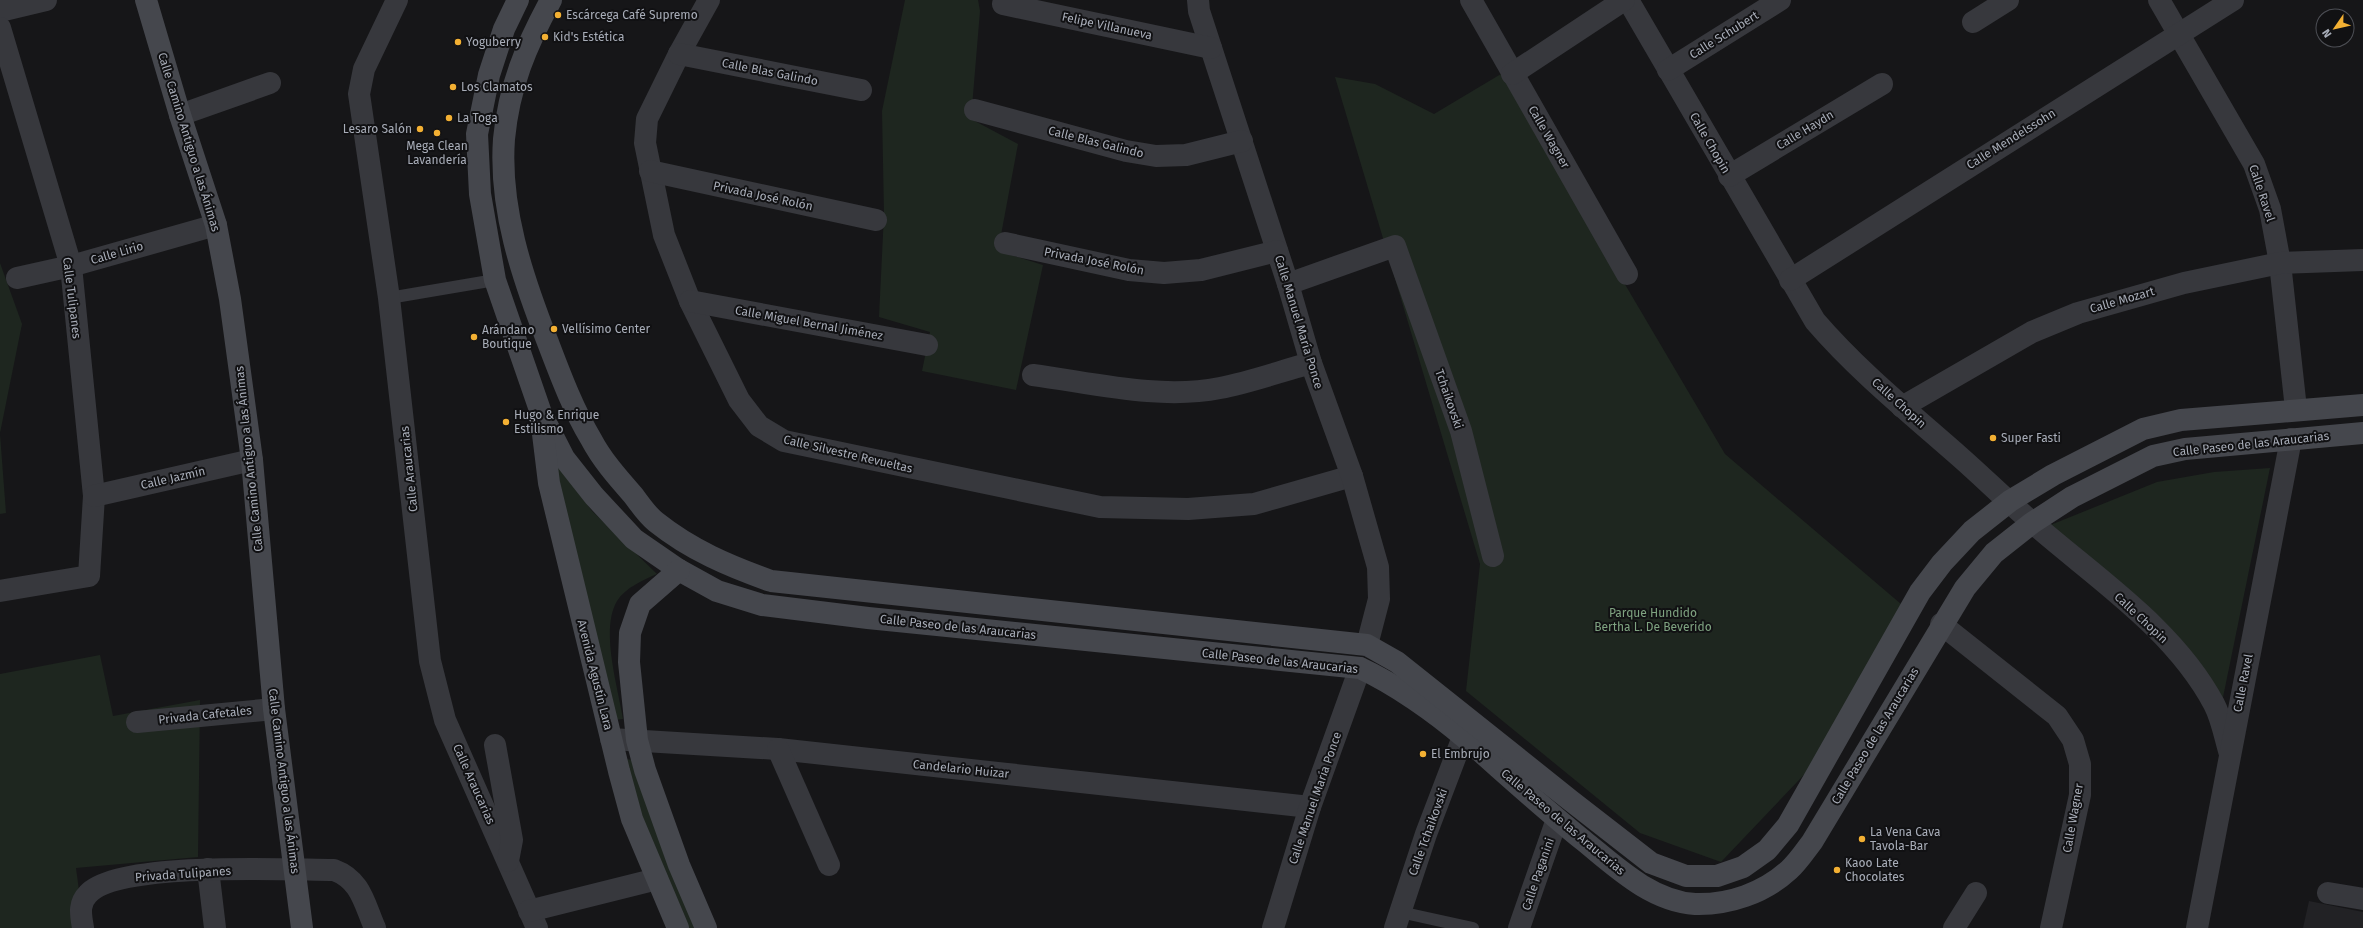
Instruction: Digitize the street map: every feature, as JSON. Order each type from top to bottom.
[{"type":"main road","name":"Calle Camino Antiguo a las Ánimas","points":[[146,0],[180,115],[216,225],[230,299],[252,460],[274,709],[302,928]]},
{"type":"main road","name":"Calle Paseo de las Araucarias","points":[[518,0],[504,29],[489,75],[477,134],[480,194],[495,280],[540,413],[564,458],[594,496],[634,539],[680,570],[716,591],[762,605],[868,618],[1360,668],[1383,679],[1463,737],[1557,819],[1633,880],[1662,896],[1694,904],[1728,902],[1762,889],[1790,870],[1812,842],[1941,624],[1965,588],[1994,553],[2032,523],[2072,497],[2153,456],[2185,449],[2363,433]]},
{"type":"main road","name":"Calle Paseo de las Araucarias","points":[[551,0],[528,42],[513,85],[504,139],[505,194],[523,275],[568,397],[591,441],[616,477],[655,521],[696,550],[732,567],[771,581],[1367,645],[1397,662],[1651,863],[1686,876],[1717,876],[1743,867],[1767,850],[1788,825],[1920,592],[1942,562],[1972,531],[2010,501],[2053,475],[2143,429],[2181,420],[2296,409],[2363,405]]},
{"type":"main road","name":"Avenida Agustín Lara","points":[[540,413],[549,483],[632,819],[656,879],[678,928]]},
{"type":"main road","points":[[680,570],[640,604],[630,633],[629,662],[637,740],[644,770],[676,858],[706,928]]},
{"type":"main road","points":[[868,618],[871,592]]},
{"type":"street","points":[[0,11],[46,0]]},
{"type":"street","name":"Calle Araucarias","points":[[397,0],[364,69],[359,94],[389,298],[430,661],[445,720],[533,919]]},
{"type":"street","name":"Calle Silvestre Revueltas","points":[[709,0],[679,54],[647,120],[645,143],[664,235],[690,301],[739,400],[758,426],[784,441],[1100,507],[1188,509],[1254,504],[1352,476]]},
{"type":"street","name":"Calle Manuel María Ponce","points":[[1198,0],[1211,48],[1288,284],[1311,363],[1352,476],[1378,567],[1379,599],[1367,645]]},
{"type":"street","name":"Calle Wagner","points":[[1471,0],[1627,274]]},
{"type":"street","points":[[1512,74],[1624,0]]},
{"type":"street","name":"Calle Chopin","points":[[1628,0],[1729,176],[1815,321],[1840,350],[1902,407],[2010,501],[2032,523],[2152,624],[2187,663],[2215,705],[2230,754]]},
{"type":"street","name":"Calle Schubert","points":[[1668,70],[1780,0]]},
{"type":"street","points":[[1973,22],[2008,0]]},
{"type":"street","name":"Calle Ravel","points":[[2159,0],[2254,164],[2270,209],[2280,262],[2296,409]]},
{"type":"street","name":"Calle Mendelssohn","points":[[1790,280],[2233,0]]},
{"type":"street","name":"Felipe Villanueva","points":[[1003,4],[1211,48]]},
{"type":"street","name":"Calle Tulipanes","points":[[0,28],[71,266],[94,496],[89,576],[0,591]]},
{"type":"street","name":"Calle Blas Galindo","points":[[679,54],[860,90]]},
{"type":"street","points":[[180,115],[270,83]]},
{"type":"street","name":"Calle Haydn","points":[[1729,176],[1882,84]]},
{"type":"street","name":"Calle Blas Galindo","points":[[975,110],[1126,151],[1156,156],[1186,155],[1242,141]]},
{"type":"street","name":"Privada José Rolón","points":[[650,171],[876,220]]},
{"type":"street","name":"Calle Lirio","points":[[17,278],[71,266],[216,225]]},
{"type":"street","name":"Privada José Rolón","points":[[1005,243],[1129,270],[1164,273],[1202,270],[1277,251]]},
{"type":"street","name":"Tchaikovski","points":[[1288,284],[1395,246],[1461,431],[1493,556]]},
{"type":"street","name":"Calle Mozart","points":[[1902,407],[2032,332],[2078,313],[2184,283],[2280,262],[2363,260]]},
{"type":"street","name":"Calle Miguel Bernal Jiménez","points":[[690,301],[927,345]]},
{"type":"street","points":[[1033,376],[1147,390],[1185,391],[1220,388],[1311,363]]},
{"type":"street","name":"Calle Ravel","points":[[2197,928],[2291,439]]},
{"type":"street","name":"Calle Jazmín","points":[[94,496],[252,460]]},
{"type":"street","name":"Calle Wagner","points":[[1941,624],[2057,716],[2073,740],[2080,764],[2080,795],[2051,928]]},
{"type":"street","name":"Calle Manuel María Ponce","points":[[1273,928],[1310,807],[1360,668]]},
{"type":"street","name":"Privada Cafetales","points":[[137,722],[274,709]]},
{"type":"street","name":"Calle Tchaikovski","points":[[1398,920],[1426,834],[1463,737]]},
{"type":"street","name":"Candelario Huizar","points":[[611,738],[778,748],[1310,807]]},
{"type":"street","points":[[495,744],[512,840],[508,862]]},
{"type":"street","points":[[778,748],[829,865]]},
{"type":"street","name":"Calle Paganini","points":[[1518,928],[1557,819]]},
{"type":"street","points":[[208,869],[215,928]]},
{"type":"street","name":"Privada Tulipanes","points":[[83,928],[80,906],[88,893],[107,882],[151,873],[208,869],[334,870],[347,875],[357,886],[375,928]]},
{"type":"street","points":[[533,919],[656,879]]},
{"type":"street","points":[[1954,928],[1976,893]]},
{"type":"street","points":[[2328,893],[2363,899]]},
{"type":"lane","points":[[389,298],[495,280]]},
{"type":"lane","points":[[1398,920],[1473,928]]},
{"type":"shaded area","points":[[2309,901],[2363,912],[2363,928],[2303,928]]},
{"type":"green space","points":[[905,0],[978,0],[980,11],[971,119],[1018,144],[998,251],[1043,265],[1016,390],[922,371],[930,332],[879,317],[884,214],[882,111]]},
{"type":"green space","name":"Parque Hundido Bertha L. De Beverido","points":[[1501,74],[1725,454],[1901,604],[1818,760],[1721,862],[1640,833],[1466,691],[1480,564],[1335,77],[1375,84],[1434,114]]},
{"type":"green space","points":[[0,263],[22,324],[0,433]]},
{"type":"green space","points":[[0,434],[6,513],[0,514]]},
{"type":"green space","points":[[554,461],[592,511],[657,574],[629,588],[620,596],[612,613],[610,643],[614,675],[623,719],[613,720]]},
{"type":"green space","points":[[2270,468],[2220,712],[2048,526],[2157,482],[2214,472]]},
{"type":"green space","points":[[100,655],[113,716],[200,700],[198,857],[76,868],[84,928],[0,928],[0,674]]},
{"type":"green space","points":[[621,759],[636,760],[697,928],[685,928],[656,857]]},
{"type":"place","name":"Escárcega Café Supremo","points":[[558,15]]},
{"type":"place","name":"Kid's Estética","points":[[545,37]]},
{"type":"place","name":"Yoguberry","points":[[458,42]]},
{"type":"place","name":"Los Clamatos","points":[[453,87]]},
{"type":"place","name":"La Toga","points":[[449,118]]},
{"type":"place","name":"Lesaro Salón","points":[[420,129]]},
{"type":"place","name":"Mega Clean Lavandería","points":[[437,133]]},
{"type":"place","name":"Vellísimo Center","points":[[554,329]]},
{"type":"place","name":"Arándano Boutique","points":[[474,337]]},
{"type":"place","name":"Hugo & Enrique Estilismo","points":[[506,422]]},
{"type":"place","name":"Super Fasti","points":[[1993,438]]},
{"type":"place","name":"El Embrujo","points":[[1423,754]]},
{"type":"place","name":"La Vena Cava Tavola-Bar","points":[[1862,839]]},
{"type":"place","name":"Kaoo Late Chocolates","points":[[1837,870]]}]
